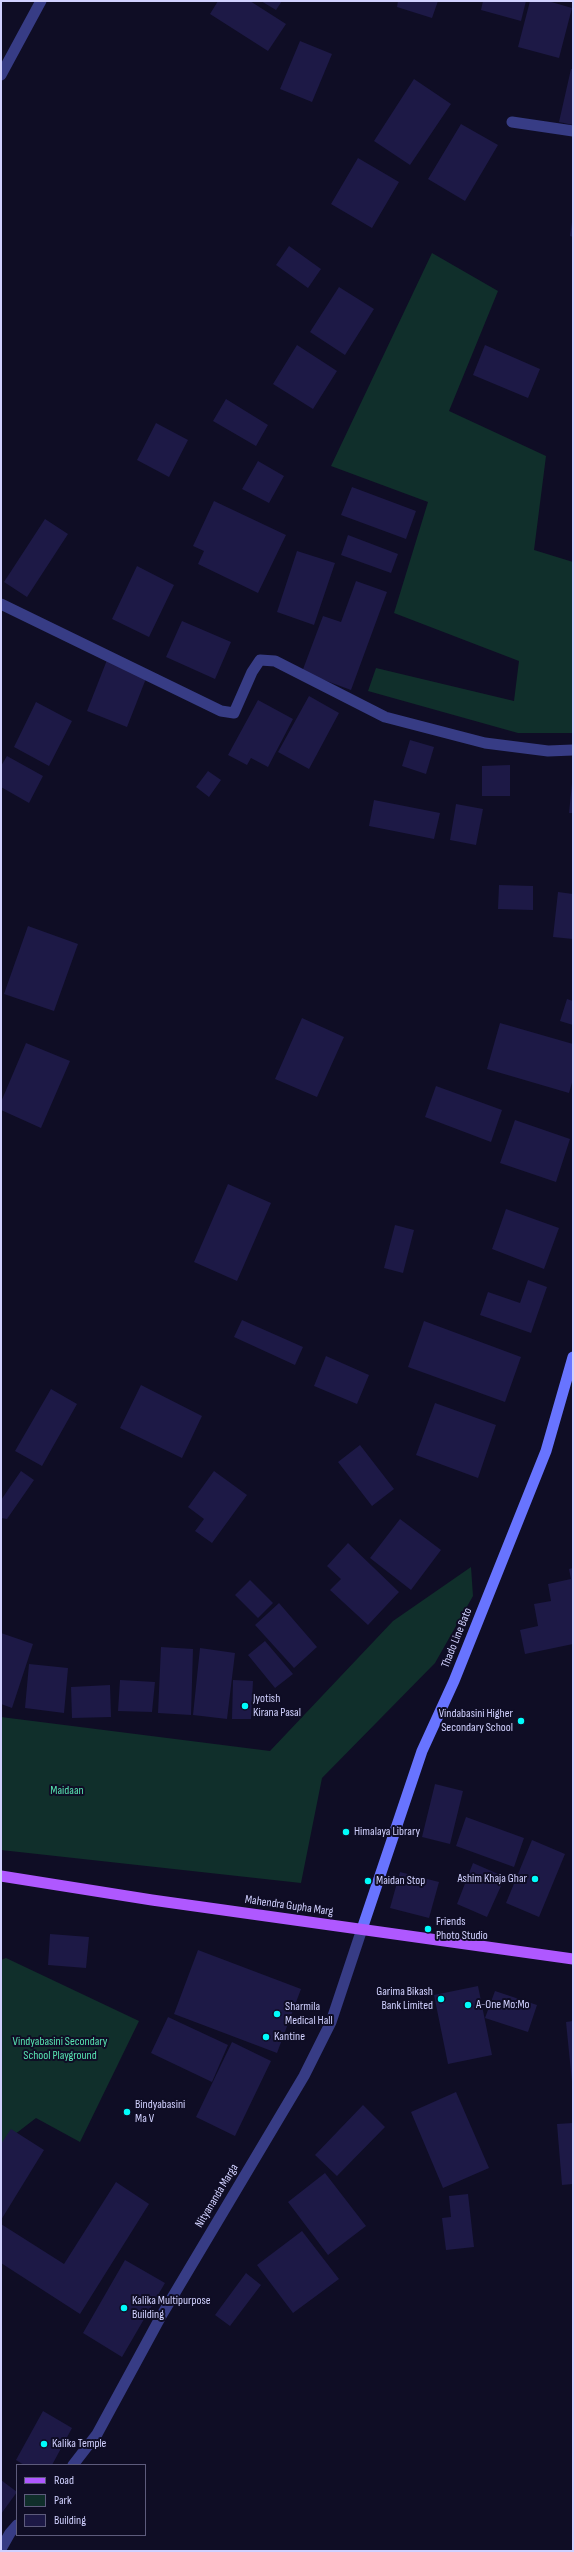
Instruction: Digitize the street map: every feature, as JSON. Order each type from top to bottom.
[{"type":"main road","name":"Thado Line Bato","points":[[362,1929],[422,1751],[454,1681],[546,1451],[573,1357]]},
{"type":"main road","name":"Mahendra Gupha Marg","points":[[1,1876],[137,1898],[573,1959]]},
{"type":"street","points":[[1,75],[41,1]]},
{"type":"street","points":[[512,122],[573,131]]},
{"type":"street","points":[[1,604],[221,711],[234,713],[252,672],[260,660],[274,661],[385,717],[485,743],[548,751],[573,750]]},
{"type":"street","name":"Nityananda Marga","points":[[74,2464],[97,2434],[160,2318],[304,2076],[331,2022],[362,1929]]},
{"type":"street","points":[[1,2549],[10,2533],[16,2526]]},
{"type":"green space","points":[[432,253],[498,291],[449,411],[546,456],[534,550],[573,562],[573,733],[518,733],[368,691],[376,668],[514,701],[519,661],[394,613],[428,502],[331,466]]},
{"type":"green space","name":"Maidaan","points":[[471,1567],[473,1596],[435,1663],[322,1778],[301,1883],[1,1850],[1,1717],[270,1751],[393,1621]]},
{"type":"green space","name":"Vindyabasini Secondary School Playground","points":[[6,1958],[139,2021],[80,2142],[36,2118],[1,2145],[1,1960]]},
{"type":"building","points":[[218,1],[250,1],[286,24],[268,51],[210,14]]},
{"type":"building","points":[[261,1],[282,1],[276,10]]},
{"type":"building","points":[[398,1],[438,1],[432,18],[397,7]]},
{"type":"building","points":[[483,1],[526,1],[521,21],[481,10]]},
{"type":"building","points":[[530,1],[548,1],[572,8],[559,58],[518,47]]},
{"type":"building","points":[[300,41],[332,54],[312,102],[280,89]]},
{"type":"building","points":[[571,69],[573,69],[573,125],[559,122]]},
{"type":"building","points":[[414,79],[451,104],[410,165],[374,141]]},
{"type":"building","points":[[461,124],[498,145],[465,201],[428,179]]},
{"type":"building","points":[[358,158],[399,182],[372,228],[331,204]]},
{"type":"building","points":[[573,222],[573,237],[570,236]]},
{"type":"building","points":[[289,246],[321,269],[308,288],[276,265]]},
{"type":"building","points":[[339,287],[374,309],[345,355],[310,332]]},
{"type":"building","points":[[297,345],[337,371],[313,409],[273,384]]},
{"type":"building","points":[[485,345],[540,369],[528,398],[473,375]]},
{"type":"building","points":[[226,399],[268,425],[256,446],[213,421]]},
{"type":"building","points":[[156,423],[188,440],[169,477],[137,460]]},
{"type":"building","points":[[258,461],[284,476],[269,503],[242,489]]},
{"type":"building","points":[[352,487],[416,511],[406,539],[341,515]]},
{"type":"building","points":[[214,501],[286,535],[258,593],[198,564],[204,551],[193,546]]},
{"type":"building","points":[[45,519],[68,534],[27,597],[4,582]]},
{"type":"building","points":[[348,535],[398,554],[391,573],[341,555]]},
{"type":"building","points":[[297,551],[335,563],[314,625],[277,612]]},
{"type":"building","points":[[137,566],[174,585],[149,637],[112,619]]},
{"type":"building","points":[[356,581],[387,592],[351,690],[302,672],[323,616],[341,622]]},
{"type":"building","points":[[182,621],[231,642],[215,679],[166,657]]},
{"type":"building","points":[[107,660],[147,676],[127,727],[87,711]]},
{"type":"building","points":[[309,696],[339,713],[309,769],[278,752]]},
{"type":"building","points":[[258,700],[293,719],[268,767],[251,758],[247,765],[228,755]]},
{"type":"building","points":[[36,702],[72,721],[49,766],[14,747]]},
{"type":"building","points":[[410,740],[434,747],[426,774],[402,766]]},
{"type":"building","points":[[7,756],[43,776],[29,803],[1,787],[1,766]]},
{"type":"building","points":[[510,765],[510,796],[482,796],[482,766]]},
{"type":"building","points":[[208,771],[221,780],[209,797],[196,787]]},
{"type":"building","points":[[572,783],[573,813],[569,813]]},
{"type":"building","points":[[374,800],[440,813],[434,839],[369,826]]},
{"type":"building","points":[[456,804],[483,809],[476,845],[450,840]]},
{"type":"building","points":[[499,885],[533,886],[533,910],[498,909]]},
{"type":"building","points":[[558,892],[573,894],[573,939],[553,937]]},
{"type":"building","points":[[28,926],[78,944],[54,1011],[4,994]]},
{"type":"building","points":[[567,999],[573,1001],[573,1025],[560,1021]]},
{"type":"building","points":[[302,1018],[344,1037],[317,1097],[275,1079]]},
{"type":"building","points":[[500,1023],[573,1044],[573,1079],[569,1093],[487,1069]]},
{"type":"building","points":[[26,1043],[70,1061],[41,1128],[1,1110],[1,1102]]},
{"type":"building","points":[[436,1086],[502,1110],[491,1142],[425,1117]]},
{"type":"building","points":[[515,1120],[570,1139],[556,1182],[500,1163]]},
{"type":"building","points":[[228,1184],[271,1203],[237,1281],[194,1262]]},
{"type":"building","points":[[506,1209],[559,1228],[544,1269],[492,1249]]},
{"type":"building","points":[[395,1225],[414,1230],[403,1273],[384,1268]]},
{"type":"building","points":[[528,1280],[547,1287],[531,1333],[480,1315],[488,1292],[520,1303]]},
{"type":"building","points":[[242,1320],[303,1347],[295,1365],[234,1337]]},
{"type":"building","points":[[424,1321],[521,1357],[505,1402],[408,1367]]},
{"type":"building","points":[[326,1356],[369,1375],[357,1404],[314,1386]]},
{"type":"building","points":[[141,1385],[202,1416],[182,1458],[120,1428]]},
{"type":"building","points":[[51,1389],[77,1404],[42,1466],[15,1451]]},
{"type":"building","points":[[435,1403],[496,1425],[478,1478],[416,1455]]},
{"type":"building","points":[[360,1445],[394,1489],[372,1506],[338,1462]]},
{"type":"building","points":[[21,1471],[34,1480],[7,1519],[1,1518],[1,1500]]},
{"type":"building","points":[[214,1471],[247,1495],[212,1543],[195,1531],[204,1519],[188,1507]]},
{"type":"building","points":[[400,1519],[441,1550],[411,1590],[370,1558]]},
{"type":"building","points":[[348,1543],[399,1592],[368,1625],[330,1590],[341,1579],[327,1566]]},
{"type":"building","points":[[573,1568],[573,1644],[525,1654],[520,1630],[538,1626],[534,1604],[551,1601],[548,1584],[571,1579],[569,1569]]},
{"type":"building","points":[[250,1580],[273,1603],[258,1618],[235,1595]]},
{"type":"building","points":[[279,1603],[317,1647],[294,1668],[255,1625]]},
{"type":"building","points":[[1,1633],[33,1644],[12,1708],[1,1704]]},
{"type":"building","points":[[265,1641],[293,1674],[275,1688],[248,1655]]},
{"type":"building","points":[[161,1647],[193,1649],[191,1715],[158,1713]]},
{"type":"building","points":[[200,1648],[235,1653],[227,1719],[193,1715]]},
{"type":"building","points":[[29,1664],[68,1668],[64,1713],[25,1708]]},
{"type":"building","points":[[120,1680],[155,1682],[152,1712],[118,1711]]},
{"type":"building","points":[[233,1680],[253,1681],[251,1719],[232,1719]]},
{"type":"building","points":[[110,1685],[111,1717],[72,1718],[71,1687]]},
{"type":"building","points":[[435,1784],[463,1791],[450,1844],[422,1837]]},
{"type":"building","points":[[466,1817],[524,1838],[514,1867],[456,1846]]},
{"type":"building","name":"Ashim Khaja Ghar","points":[[532,1840],[565,1854],[539,1917],[506,1903]]},
{"type":"building","points":[[473,1863],[505,1877],[487,1917],[457,1904]]},
{"type":"building","points":[[400,1872],[439,1882],[429,1918],[390,1908]]},
{"type":"building","points":[[50,1934],[89,1937],[86,1968],[48,1965]]},
{"type":"building","points":[[198,1950],[301,1989],[277,2053],[174,2014]]},
{"type":"building","points":[[478,1986],[492,2055],[448,2064],[434,1995]]},
{"type":"building","points":[[495,1991],[537,2005],[528,2032],[485,2018]]},
{"type":"building","points":[[168,2017],[228,2045],[212,2082],[151,2053]]},
{"type":"building","points":[[573,2021],[573,2082],[572,2082],[566,2022]]},
{"type":"building","points":[[232,2042],[271,2061],[235,2136],[196,2117]]},
{"type":"building","points":[[456,2092],[489,2168],[443,2188],[411,2112]]},
{"type":"building","points":[[363,2105],[385,2127],[337,2176],[315,2155]]},
{"type":"building","points":[[573,2123],[573,2184],[562,2185],[557,2124]]},
{"type":"building","points":[[11,2129],[44,2150],[1,2220],[1,2144]]},
{"type":"building","points":[[325,2173],[366,2226],[328,2255],[288,2202]]},
{"type":"building","points":[[116,2182],[149,2204],[80,2314],[1,2263],[1,2224],[64,2264]]},
{"type":"building","points":[[468,2194],[474,2247],[446,2250],[442,2218],[451,2217],[449,2196]]},
{"type":"building","points":[[302,2231],[339,2279],[293,2313],[257,2265]]},
{"type":"building","name":"Kalika Multipurpose Building","points":[[125,2260],[165,2283],[122,2357],[83,2333]]},
{"type":"building","points":[[246,2273],[261,2285],[230,2326],[215,2315]]},
{"type":"building","name":"Kalika Temple","points":[[43,2411],[72,2428],[53,2464],[22,2464],[16,2460]]},
{"type":"building","points":[[1,2480],[16,2491],[16,2493],[1,2514]]},
{"type":"place","name":"Jyotish Kirana Pasal","points":[[245,1706]]},
{"type":"place","name":"Vindabasini Higher Secondary School","points":[[521,1721]]},
{"type":"place","name":"Himalaya Library","points":[[346,1832]]},
{"type":"place","name":"Ashim Khaja Ghar","points":[[535,1879]]},
{"type":"place","name":"Maidan Stop","points":[[368,1881]]},
{"type":"place","name":"Friends Photo Studio","points":[[428,1929]]},
{"type":"place","name":"Garima Bikash Bank Limited","points":[[441,1999]]},
{"type":"place","name":"A-One Mo:Mo","points":[[468,2005]]},
{"type":"place","name":"Sharmila Medical Hall","points":[[277,2014]]},
{"type":"place","name":"Kantine","points":[[266,2037]]},
{"type":"place","name":"Bindyabasini Ma V","points":[[127,2112]]},
{"type":"place","name":"Kalika Multipurpose Building","points":[[124,2308]]},
{"type":"place","name":"Kalika Temple","points":[[44,2444]]}]
